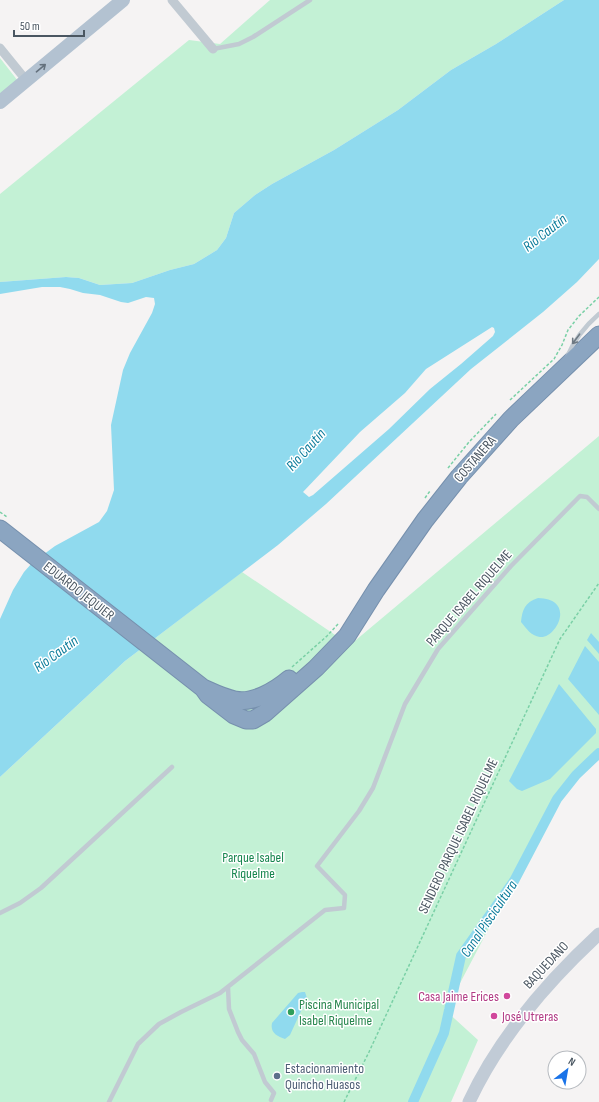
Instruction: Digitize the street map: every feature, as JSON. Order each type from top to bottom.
[{"type":"highway","name":"COSTANERA","points":[[158,653],[203,688],[208,695],[234,715],[246,720],[253,720],[265,713],[316,668],[347,636],[370,599],[425,520],[459,477],[493,438],[599,335]]},
{"type":"highway","name":"EDUARDO JEQUIER","points":[[0,528],[158,653]]},
{"type":"main road","points":[[0,101],[123,0]]},
{"type":"street","points":[[172,0],[213,50]]},
{"type":"street","points":[[0,48],[26,80]]},
{"type":"street","name":"BAQUEDANO","points":[[469,1102],[494,1056],[527,1011],[569,962],[599,934]]},
{"type":"lane","points":[[213,50],[238,44],[253,37],[310,0]]},
{"type":"lane","points":[[562,370],[571,345],[591,321],[599,314]]},
{"type":"lane","name":"PARQUE ISABEL RIQUELME","points":[[109,1102],[138,1044],[159,1024],[220,993],[325,910],[344,908],[345,895],[317,866],[359,811],[373,788],[405,704],[438,649],[511,566],[580,496],[587,497],[599,508]]},
{"type":"lane","points":[[0,913],[20,903],[41,888],[172,766]]},
{"type":"lane","points":[[228,987],[229,1009],[242,1040],[254,1054],[265,1082],[274,1093],[271,1100]]},
{"type":"path","name":"SENDERO PARQUE ISABEL RIQUELME","points":[[344,1102],[369,1052],[560,639],[599,583]]},
{"type":"green space","points":[[270,0],[564,0],[496,44],[451,70],[398,110],[334,150],[255,195],[234,213],[226,238],[217,250],[194,264],[170,270],[132,283],[100,285],[79,278],[66,277],[0,282],[0,194],[189,40],[220,44]]},
{"type":"green space","points":[[0,58],[18,81],[0,95]]},
{"type":"green space","name":"Parque Isabel Riquelme","points":[[599,436],[599,753],[562,789],[458,987],[444,1009],[478,1040],[451,1102],[0,1102],[0,777],[125,661],[242,572],[350,645]]},
{"type":"water","name":"Río Cautín","points":[[564,0],[599,0],[599,259],[577,282],[543,312],[471,369],[326,504],[278,545],[125,661],[0,777],[0,619],[13,590],[24,572],[32,563],[55,546],[99,522],[107,511],[114,490],[111,425],[123,370],[130,353],[152,313],[155,304],[154,298],[146,297],[128,303],[100,295],[83,293],[60,287],[42,287],[0,294],[0,282],[66,277],[79,278],[100,285],[132,283],[170,270],[194,264],[217,250],[226,238],[234,213],[255,195],[334,150],[398,110],[451,70],[496,44]],"holes":[[[492,327],[494,328],[495,332],[493,336],[430,389],[389,429],[313,495],[309,497],[303,492],[360,432],[405,393],[426,369]]]},
{"type":"water","points":[[538,598],[550,600],[557,605],[560,611],[560,619],[557,626],[546,636],[540,637],[531,633],[521,622],[522,614],[527,604]]},
{"type":"water","points":[[591,633],[599,642],[599,654],[587,640]]},
{"type":"water","points":[[585,646],[599,662],[599,715],[568,679]]},
{"type":"water","points":[[559,684],[596,729],[596,733],[550,779],[522,791],[517,789],[509,781]]},
{"type":"water","name":"Piscina Municipal Isabel Riquelme","points":[[305,992],[307,998],[290,1035],[285,1039],[279,1037],[273,1032],[272,1023],[298,993]]},
{"type":"waterway","name":"Canal Piscicultura","points":[[413,1102],[444,1033],[461,956],[514,881],[557,799],[576,775],[599,753]]},
{"type":"place","name":"Casa Jaime Erices","points":[[507,996]]},
{"type":"place","name":"Piscina Municipal Isabel Riquelme","points":[[291,1012]]},
{"type":"place","name":"José Utreras","points":[[494,1016]]},
{"type":"place","name":"Estacionamiento Quincho Huasos","points":[[277,1076]]}]
